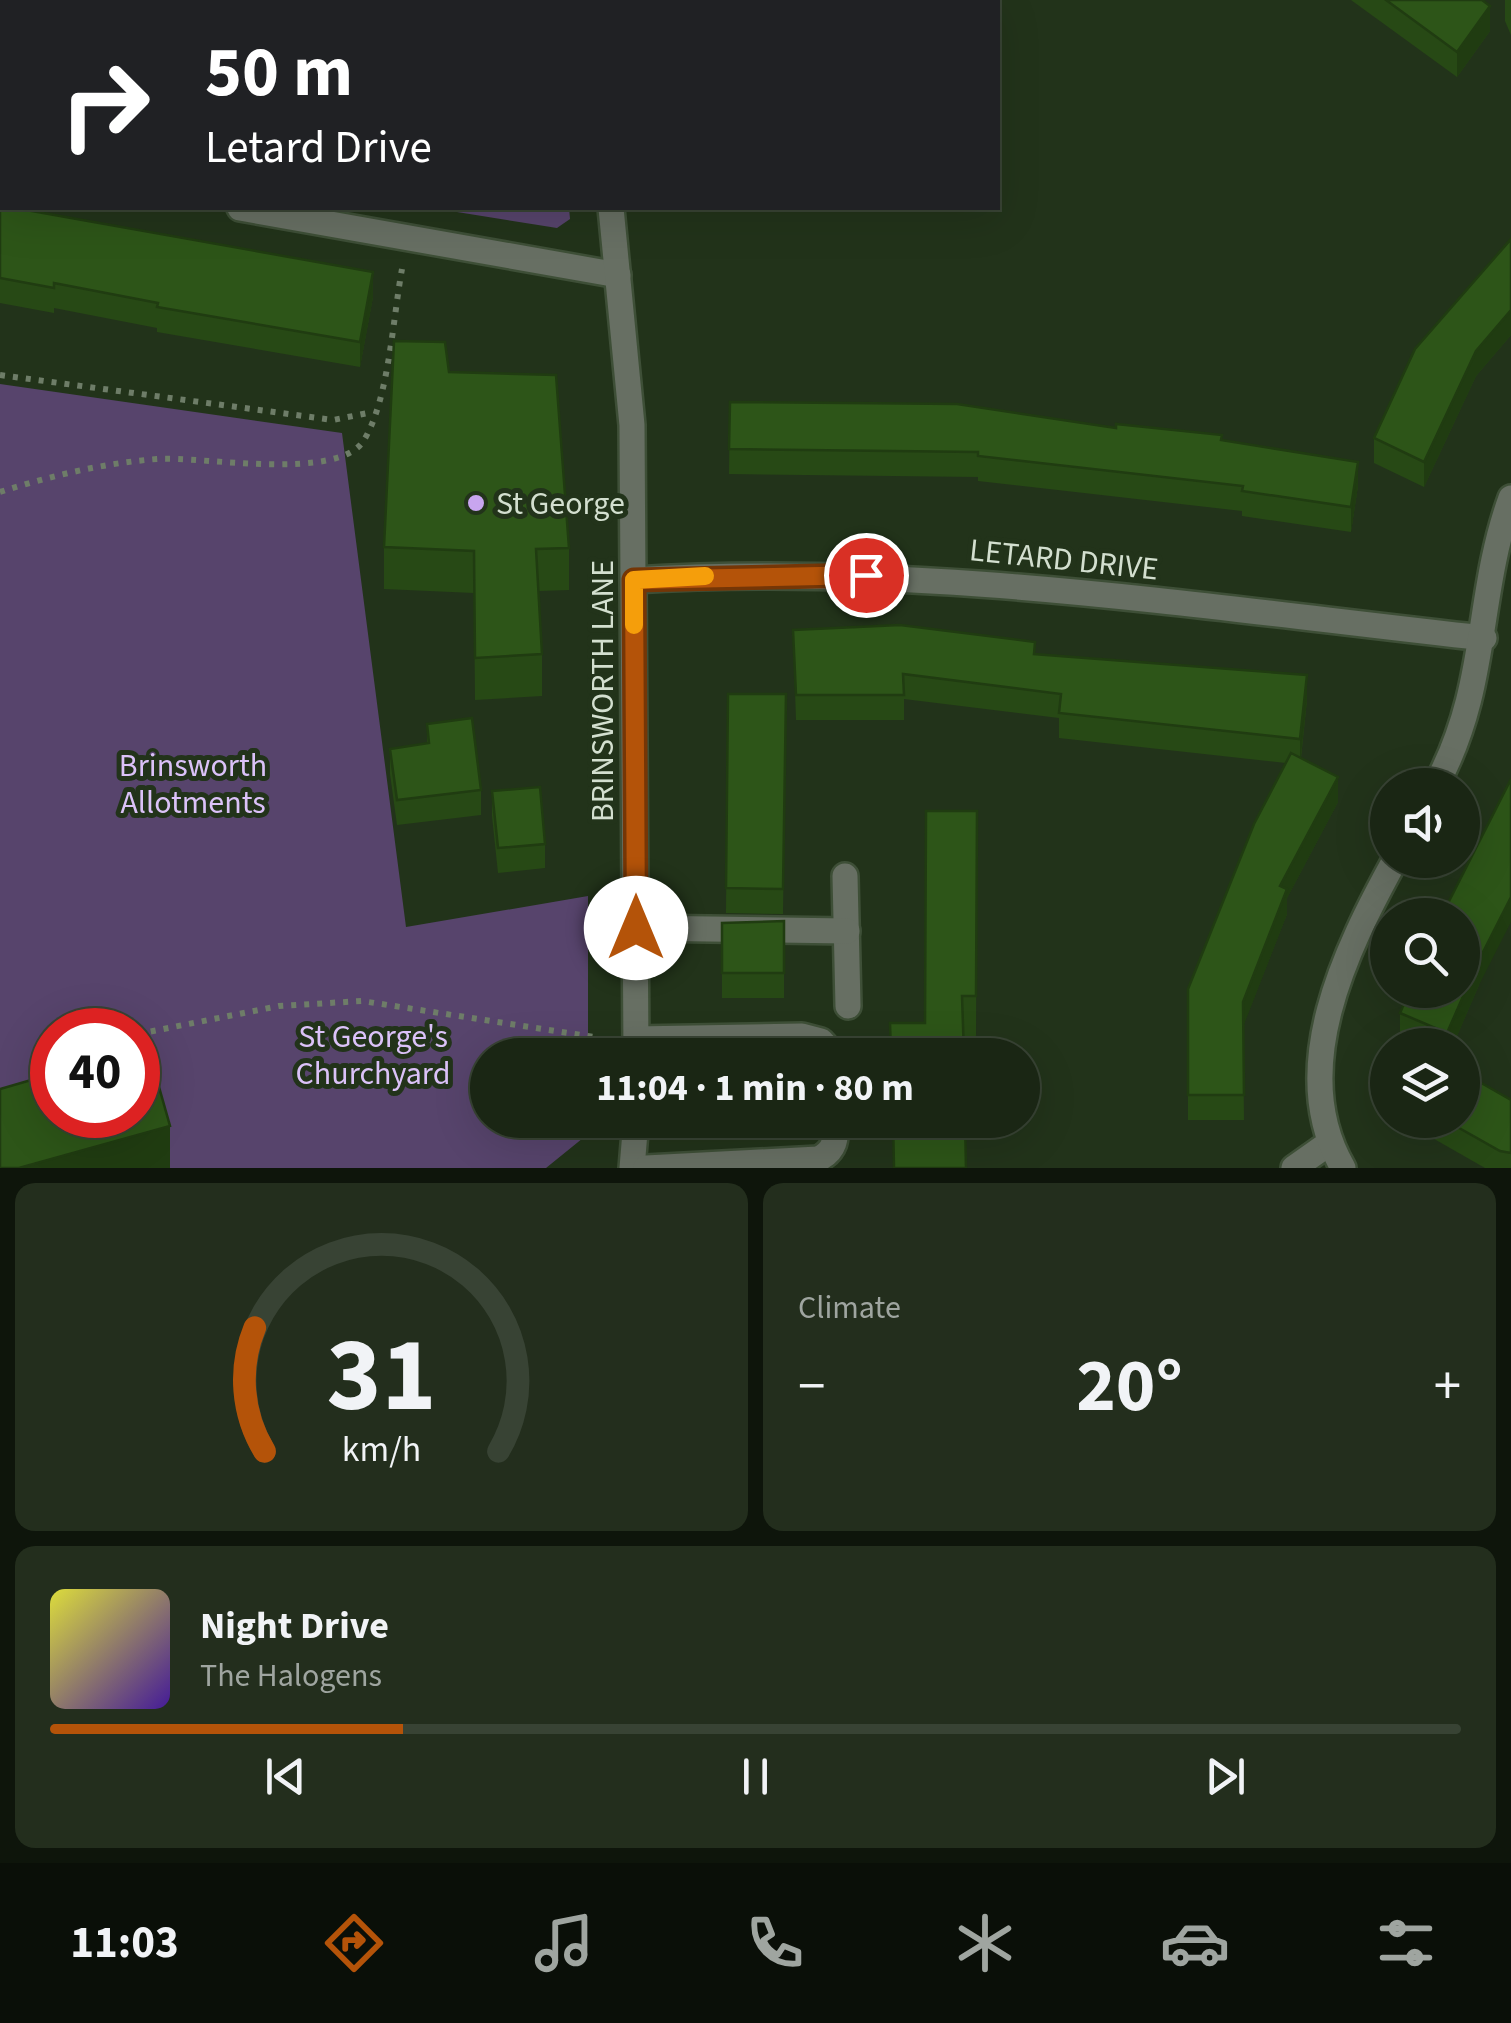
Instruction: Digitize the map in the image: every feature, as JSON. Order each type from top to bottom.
[{"type":"street","points":[[266,210],[332,215],[408,238],[618,276]]},
{"type":"street","name":"BRINSWORTH LANE","points":[[611,210],[632,424],[636,1038]]},
{"type":"street","points":[[1445,768],[1471,703],[1498,534],[1511,498]]},
{"type":"street","name":"LETARD DRIVE","points":[[634,580],[817,574],[958,579],[1484,638]]},
{"type":"street","points":[[846,876],[848,1006]]},
{"type":"street","points":[[1342,1168],[1328,1144],[1319,1094],[1321,1047],[1334,994],[1387,878]]},
{"type":"street","points":[[636,928],[847,931]]},
{"type":"street","points":[[772,1038],[810,1038]]},
{"type":"street","points":[[632,1168],[634,1138]]},
{"type":"street","points":[[646,1168],[818,1159],[828,1154],[836,1138]]},
{"type":"street","points":[[1294,1168],[1328,1144]]},
{"type":"path","points":[[0,492],[85,470],[158,459],[309,464],[347,457],[364,441],[373,412],[408,238]]},
{"type":"path","points":[[0,375],[334,420],[373,412]]},
{"type":"path","points":[[160,1030],[279,1006],[362,1001],[588,1038]]},
{"type":"green space","points":[[444,210],[569,210],[570,219],[557,228]]},
{"type":"green space","name":"Brinsworth Allotments","points":[[0,384],[342,433],[406,927],[588,896],[588,1038],[470,1038],[470,1138],[583,1138],[546,1168],[0,1168]]},
{"type":"building","points":[[1386,0],[1482,0],[1490,6],[1457,52]]},
{"type":"building","points":[[0,210],[26,210],[373,272],[360,342],[157,307],[158,303],[54,283],[54,288],[0,278]]},
{"type":"building","points":[[1511,239],[1511,310],[1476,351],[1424,462],[1374,438],[1415,349]]},
{"type":"building","name":"St George","points":[[394,341],[445,342],[449,372],[556,375],[569,548],[536,549],[542,654],[475,658],[474,551],[384,547]]},
{"type":"building","points":[[730,402],[957,404],[1116,428],[1116,424],[1222,435],[1221,440],[1358,462],[1351,507],[1242,491],[1243,486],[978,456],[978,452],[729,449]]},
{"type":"building","points":[[900,625],[1035,642],[1034,654],[1307,675],[1300,739],[1059,713],[1061,694],[903,674],[904,695],[796,695],[793,630]]},
{"type":"building","points":[[728,694],[786,694],[783,889],[726,888]]},
{"type":"building","points":[[472,718],[481,790],[397,800],[390,749],[429,743],[427,724]]},
{"type":"building","points":[[1291,753],[1338,777],[1280,886],[1287,889],[1243,1002],[1244,1095],[1188,1095],[1188,989],[1254,824]]},
{"type":"building","points":[[1511,779],[1511,897],[1480,958],[1480,898],[1451,898],[1461,878],[1480,878],[1480,840]]},
{"type":"building","points":[[540,787],[545,844],[498,848],[492,791]]},
{"type":"building","points":[[926,811],[977,811],[976,996],[962,996],[963,1038],[890,1038],[890,1023],[925,1023]]},
{"type":"building","points":[[784,921],[784,973],[722,973],[722,923]]},
{"type":"building","points":[[1402,1008],[1458,1008],[1449,1028],[1435,1028],[1400,1013]]},
{"type":"building","points":[[30,1080],[30,1138],[127,1138],[19,1168],[0,1168],[0,1089]]},
{"type":"building","points":[[1480,1082],[1511,1100],[1511,1153],[1477,1138],[1480,1138]]},
{"type":"building","points":[[160,1091],[170,1126],[160,1129]]},
{"type":"building","points":[[893,1138],[965,1138],[966,1168],[894,1168]]},
{"type":"slow traffic","points":[[634,625],[634,580],[705,576]]},
{"type":"place","name":"St George","points":[[476,503]]},
{"type":"route","points":[[636,928],[634,580],[709,575],[866,575]]},
{"type":"park label","name":"St George's Churchyard","points":[[373,1054]]}]
